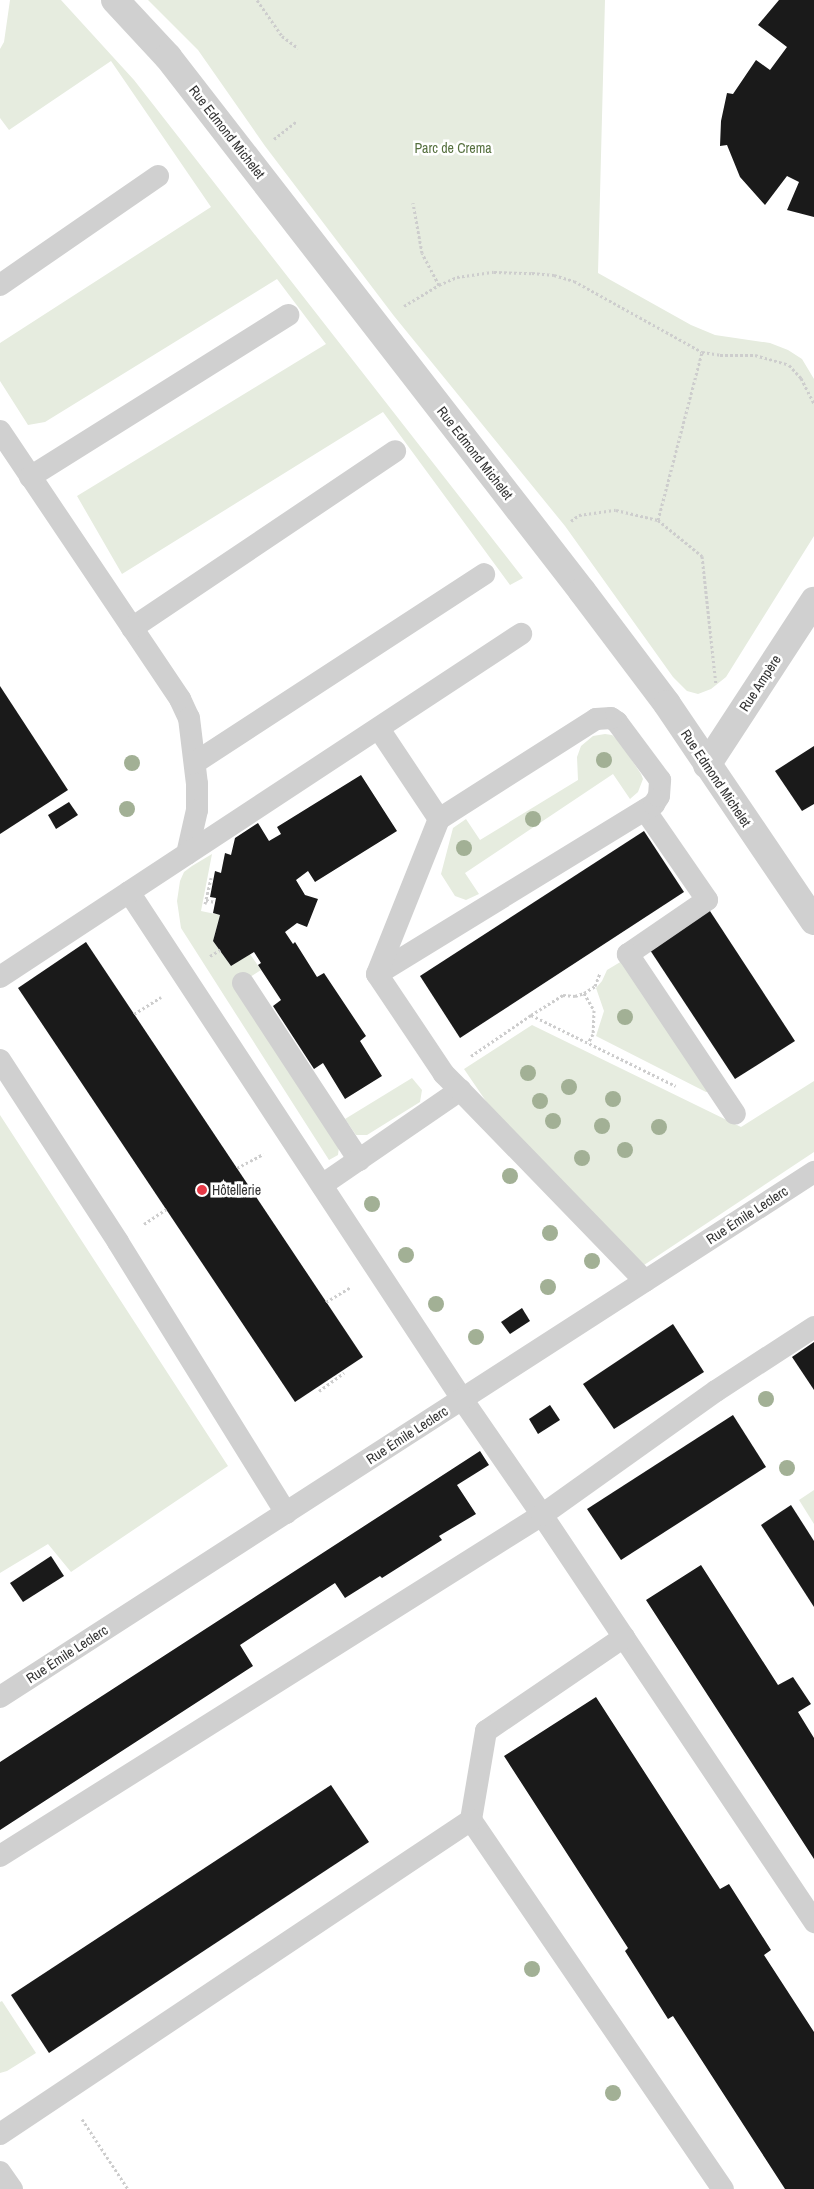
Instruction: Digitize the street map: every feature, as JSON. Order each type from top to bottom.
[{"type":"street","name":"Rue Edmond Michelet","points":[[114,0],[168,57],[576,583],[667,704],[814,921]]},
{"type":"street","name":"Rue Ampère","points":[[707,765],[814,600]]},
{"type":"lane","points":[[0,285],[158,176]]},
{"type":"lane","points":[[30,477],[288,315]]},
{"type":"lane","points":[[0,431],[180,699],[188,718],[196,762],[197,810],[187,854]]},
{"type":"lane","points":[[132,628],[395,451]]},
{"type":"lane","points":[[196,762],[484,574]]},
{"type":"lane","points":[[0,977],[521,634]]},
{"type":"lane","points":[[603,718],[617,722],[660,780],[659,796],[654,804],[377,974],[439,819],[589,723],[603,718]]},
{"type":"lane","points":[[379,729],[439,819]]},
{"type":"lane","points":[[646,810],[707,900],[628,954],[735,1114]]},
{"type":"lane","points":[[129,892],[462,1400],[542,1515],[814,1922]]},
{"type":"lane","points":[[377,974],[444,1074],[645,1281]]},
{"type":"lane","points":[[243,983],[359,1160]]},
{"type":"lane","points":[[0,1060],[118,1242],[286,1513]]},
{"type":"lane","points":[[322,1185],[460,1090]]},
{"type":"lane","name":"Rue Émile Leclerc","points":[[0,1697],[814,1172]]},
{"type":"lane","points":[[0,1856],[542,1515],[716,1391],[814,1327]]},
{"type":"lane","points":[[624,1637],[486,1731],[471,1820],[723,2189]]},
{"type":"lane","points":[[0,2134],[471,1820]]},
{"type":"lane","points":[[0,2172],[12,2189]]},
{"type":"path","points":[[257,0],[282,36],[298,48]]},
{"type":"path","points":[[273,139],[297,121]]},
{"type":"path","points":[[413,203],[422,253],[440,285]]},
{"type":"path","points":[[399,312],[422,293],[456,277],[471,274],[513,272],[554,275],[574,281],[599,294],[702,352],[754,355],[789,365],[800,378],[814,404]]},
{"type":"path","points":[[658,520],[702,352]]},
{"type":"path","points":[[579,515],[616,510],[658,520],[702,556],[718,694]]},
{"type":"path","points":[[206,900],[215,902]]},
{"type":"path","points":[[444,1074],[563,995],[575,996],[595,986],[602,967],[628,954]]},
{"type":"path","points":[[584,993],[594,1010],[593,1034],[588,1043]]},
{"type":"path","points":[[134,1014],[158,998]]},
{"type":"path","points":[[530,1016],[683,1089]]},
{"type":"path","points":[[237,1168],[263,1154]]},
{"type":"path","points":[[146,1223],[166,1209]]},
{"type":"path","points":[[326,1302],[347,1289]]},
{"type":"path","points":[[319,1391],[330,1381],[344,1373]]},
{"type":"path","points":[[64,2091],[128,2189]]},
{"type":"green space","points":[[10,0],[61,0],[134,80],[523,578],[510,585],[383,412],[122,574],[77,496],[326,344],[277,279],[45,422],[28,425],[0,381],[0,343],[211,207],[111,61],[9,130],[0,118],[0,49],[4,42]]},
{"type":"green space","name":"Parc de Crema","points":[[148,0],[605,0],[598,273],[691,325],[715,335],[770,343],[788,350],[802,359],[814,379],[814,536],[726,677],[711,689],[698,694],[687,691],[673,677],[565,526],[394,316],[265,146],[198,50]]},
{"type":"green space","points":[[612,735],[620,742],[641,774],[643,779],[638,792],[630,799],[613,774],[465,873],[479,894],[466,900],[455,896],[441,874],[453,828],[466,819],[480,840],[578,780],[577,757],[581,746],[593,736]]},
{"type":"green space","points":[[212,854],[201,911],[220,915],[213,941],[231,966],[250,954],[261,970],[234,987],[339,1147],[338,1155],[329,1160],[181,928],[177,901],[180,881],[184,872]]},
{"type":"green space","points":[[622,961],[711,1092],[706,1092],[596,1036],[604,1011],[596,988],[607,970]]},
{"type":"green space","points":[[532,1025],[741,1127],[814,1081],[814,1152],[644,1265],[492,1110],[464,1069]]},
{"type":"green space","points":[[412,1078],[422,1090],[420,1102],[367,1135],[356,1135],[345,1119]]},
{"type":"green space","points":[[0,1115],[228,1466],[71,1572],[48,1544],[0,1573]]},
{"type":"green space","points":[[814,1490],[814,1524],[799,1500]]},
{"type":"green space","points":[[2,2001],[36,2053],[7,2071],[0,2073],[0,2002]]},
{"type":"building","points":[[779,0],[814,0],[814,217],[787,210],[799,182],[787,176],[765,205],[740,177],[727,145],[720,146],[721,121],[727,93],[733,94],[756,60],[770,70],[787,47],[758,25]]},
{"type":"building","points":[[0,686],[68,790],[0,834]]},
{"type":"building","points":[[814,746],[814,804],[802,811],[775,771]]},
{"type":"building","points":[[361,775],[397,831],[315,882],[308,871],[296,880],[305,895],[318,899],[307,927],[297,923],[285,932],[293,944],[295,942],[317,977],[324,973],[366,1036],[360,1041],[382,1076],[345,1099],[323,1063],[314,1069],[273,1006],[281,1000],[258,965],[261,963],[254,952],[231,966],[213,941],[220,915],[213,913],[216,898],[210,897],[215,871],[221,873],[225,853],[231,855],[235,838],[258,823],[269,841],[281,834],[277,827]]},
{"type":"building","points":[[69,802],[78,815],[56,829],[48,815]]},
{"type":"building","points":[[644,831],[684,892],[460,1038],[420,976]]},
{"type":"building","points":[[708,908],[795,1041],[735,1079],[648,947]]},
{"type":"building","name":"Hôtellerie","points":[[86,942],[363,1357],[295,1402],[18,988]]},
{"type":"building","points":[[522,1308],[530,1321],[510,1334],[501,1322]]},
{"type":"building","points":[[673,1324],[704,1372],[614,1429],[583,1384]]},
{"type":"building","points":[[814,1342],[814,1390],[792,1357]]},
{"type":"building","points":[[550,1405],[560,1420],[538,1434],[529,1419]]},
{"type":"building","points":[[733,1415],[766,1467],[621,1560],[587,1509]]},
{"type":"building","points":[[480,1451],[489,1465],[457,1485],[476,1514],[439,1536],[442,1540],[382,1578],[380,1576],[345,1598],[335,1583],[240,1645],[253,1666],[0,1830],[0,1762]]},
{"type":"building","points":[[791,1505],[814,1541],[814,1607],[761,1525]]},
{"type":"building","points":[[51,1556],[64,1576],[23,1602],[10,1583]]},
{"type":"building","points":[[701,1565],[778,1685],[793,1677],[811,1704],[798,1712],[814,1738],[814,1859],[646,1600]]},
{"type":"building","points":[[596,1697],[720,1889],[729,1884],[771,1950],[764,1955],[814,2032],[814,2189],[785,2189],[673,2016],[668,2019],[625,1951],[628,1948],[504,1756]]},
{"type":"building","points":[[331,1785],[369,1842],[49,2053],[11,1995]]},
{"type":"place","name":"Hôtellerie","points":[[202,1190]]}]
